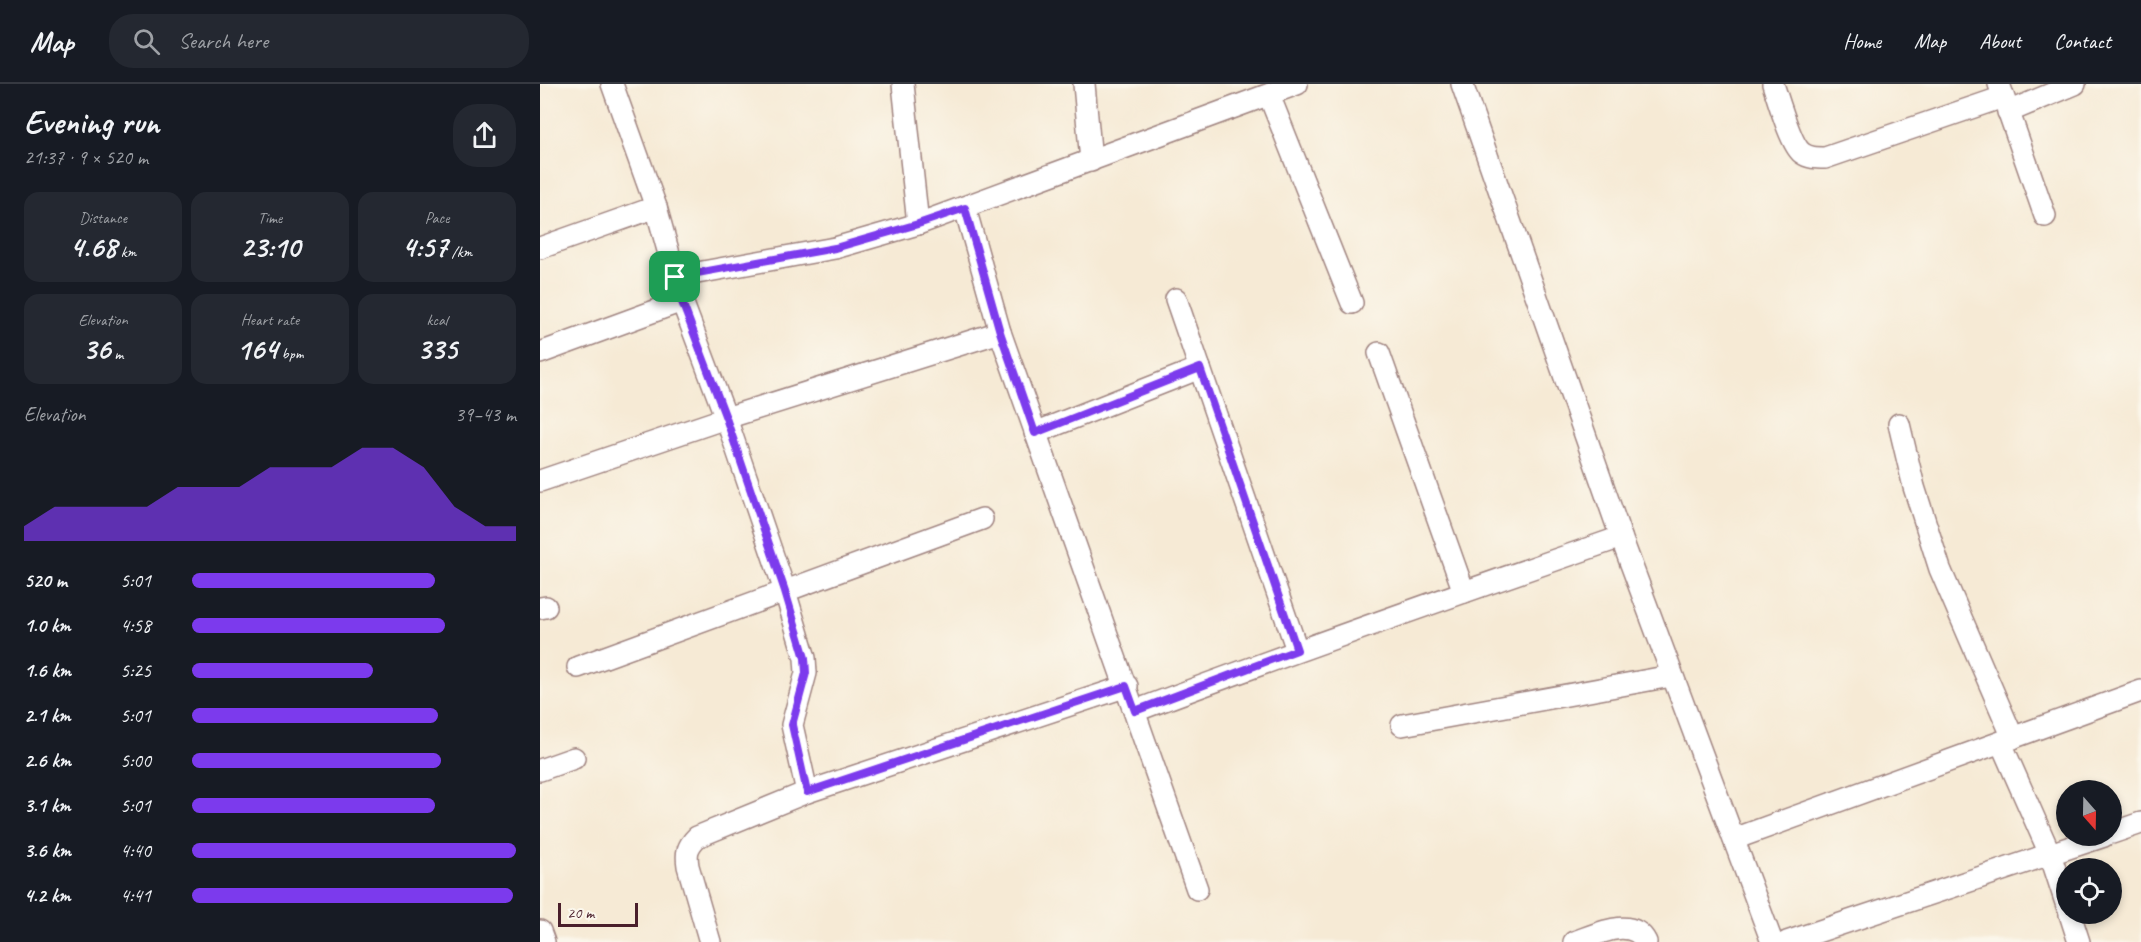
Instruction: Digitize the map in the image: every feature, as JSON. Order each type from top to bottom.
[{"type":"street","points":[[612,84],[656,207],[682,302],[726,418],[785,591],[805,658],[806,673],[792,725],[807,792]]},
{"type":"street","points":[[903,84],[918,224]]},
{"type":"street","points":[[1084,84],[1091,161]]},
{"type":"street","points":[[675,277],[835,248],[918,224],[1297,84]]},
{"type":"street","points":[[1462,84],[1671,676],[1772,942]]},
{"type":"street","points":[[1773,84],[1792,137],[1800,152],[1810,158],[1825,158],[2003,97],[2075,84]]},
{"type":"street","points":[[1269,95],[1352,303]]},
{"type":"street","points":[[2003,97],[2044,216]]},
{"type":"street","points":[[540,248],[656,207]]},
{"type":"street","points":[[965,208],[1000,332],[1197,890]]},
{"type":"street","points":[[1176,299],[1297,650]]},
{"type":"street","points":[[540,353],[682,302]]},
{"type":"street","points":[[540,481],[726,418],[1000,332]]},
{"type":"street","points":[[1379,353],[1464,592]]},
{"type":"street","points":[[1035,433],[1200,368]]},
{"type":"street","points":[[1899,424],[1914,487],[1940,570],[2056,872]]},
{"type":"street","points":[[578,667],[982,519]]},
{"type":"street","points":[[1135,711],[1297,650],[1360,630],[1621,537]]},
{"type":"street","points":[[1402,725],[1671,676]]},
{"type":"street","points":[[710,942],[686,853],[689,845],[697,837],[807,792],[1126,686]]},
{"type":"street","points":[[1734,839],[2141,691]]},
{"type":"street","points":[[540,770],[574,758]]},
{"type":"street","points":[[2122,830],[2141,823]]},
{"type":"street","points":[[1787,942],[2074,846]]},
{"type":"street","points":[[2073,924],[2079,942]]},
{"type":"street","points":[[1574,942],[1622,928],[1632,928],[1639,932],[1646,942]]},
{"type":"street","points":[[540,931],[544,942]]},
{"type":"route","points":[[965,208],[1000,332],[1035,433],[1200,368],[1297,650],[1135,711],[1126,686],[807,792],[792,725],[806,673],[805,658],[785,591],[726,418],[682,302],[675,277],[835,248],[965,208]]}]
